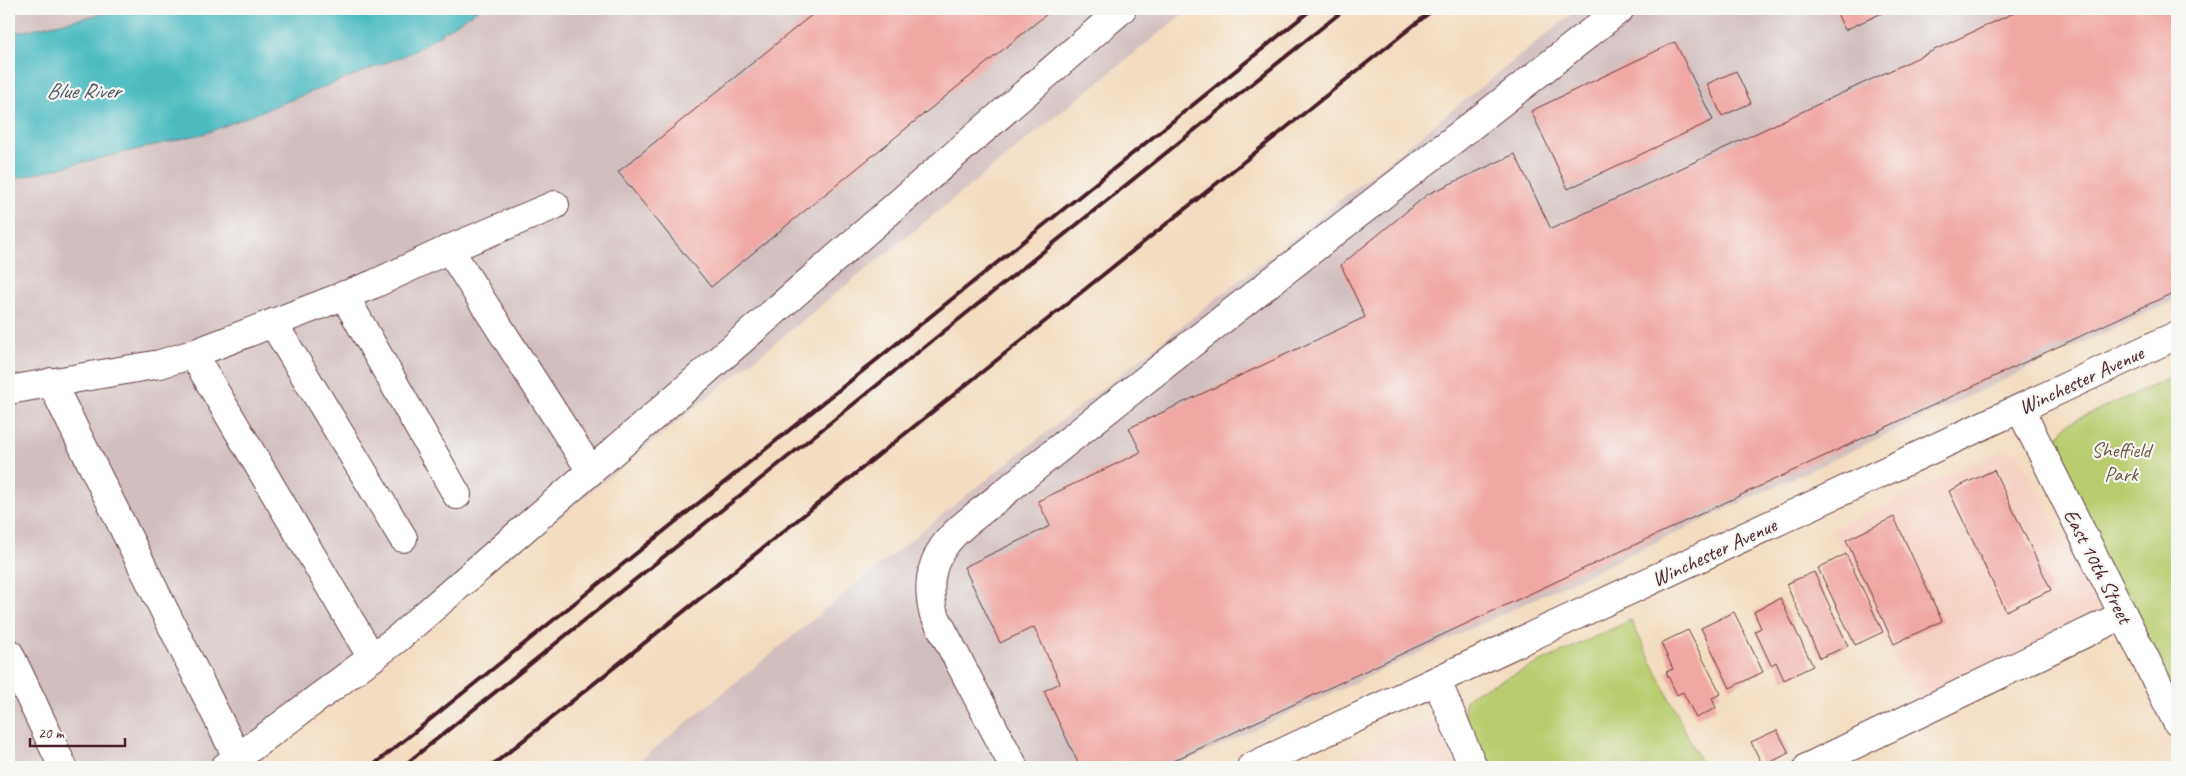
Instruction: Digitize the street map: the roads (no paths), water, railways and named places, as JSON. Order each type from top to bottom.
[{"type":"street","points":[[51,382],[232,763],[397,639],[1122,9]]},
{"type":"street","points":[[1014,767],[933,612],[929,593],[931,575],[936,559],[945,544],[956,532],[1008,489],[1194,341],[1620,9]]},
{"type":"street","points":[[9,390],[160,364],[193,354],[344,296],[449,249],[555,205]]},
{"type":"street","points":[[449,249],[591,471]]},
{"type":"street","points":[[344,296],[457,495]]},
{"type":"street","points":[[273,322],[403,538]]},
{"type":"street","name":"Winchester Avenue","points":[[1251,767],[2177,335]]},
{"type":"street","points":[[193,354],[372,658]]},
{"type":"street","name":"East 10th Street","points":[[2020,409],[2177,722]]},
{"type":"street","points":[[1808,767],[2124,615]]},
{"type":"street","points":[[9,652],[63,767]]},
{"type":"street","points":[[1438,681],[1473,767]]},
{"type":"water","name":"Blue River","points":[[126,9],[479,9],[411,53],[206,133],[9,180],[9,34]]},
{"type":"railway","points":[[371,767],[1312,9]]},
{"type":"railway","points":[[402,767],[1345,9]]},
{"type":"railway","points":[[490,767],[1434,9]]},
{"type":"park label","name":"Sheffield Park","points":[[2121,462]]}]
